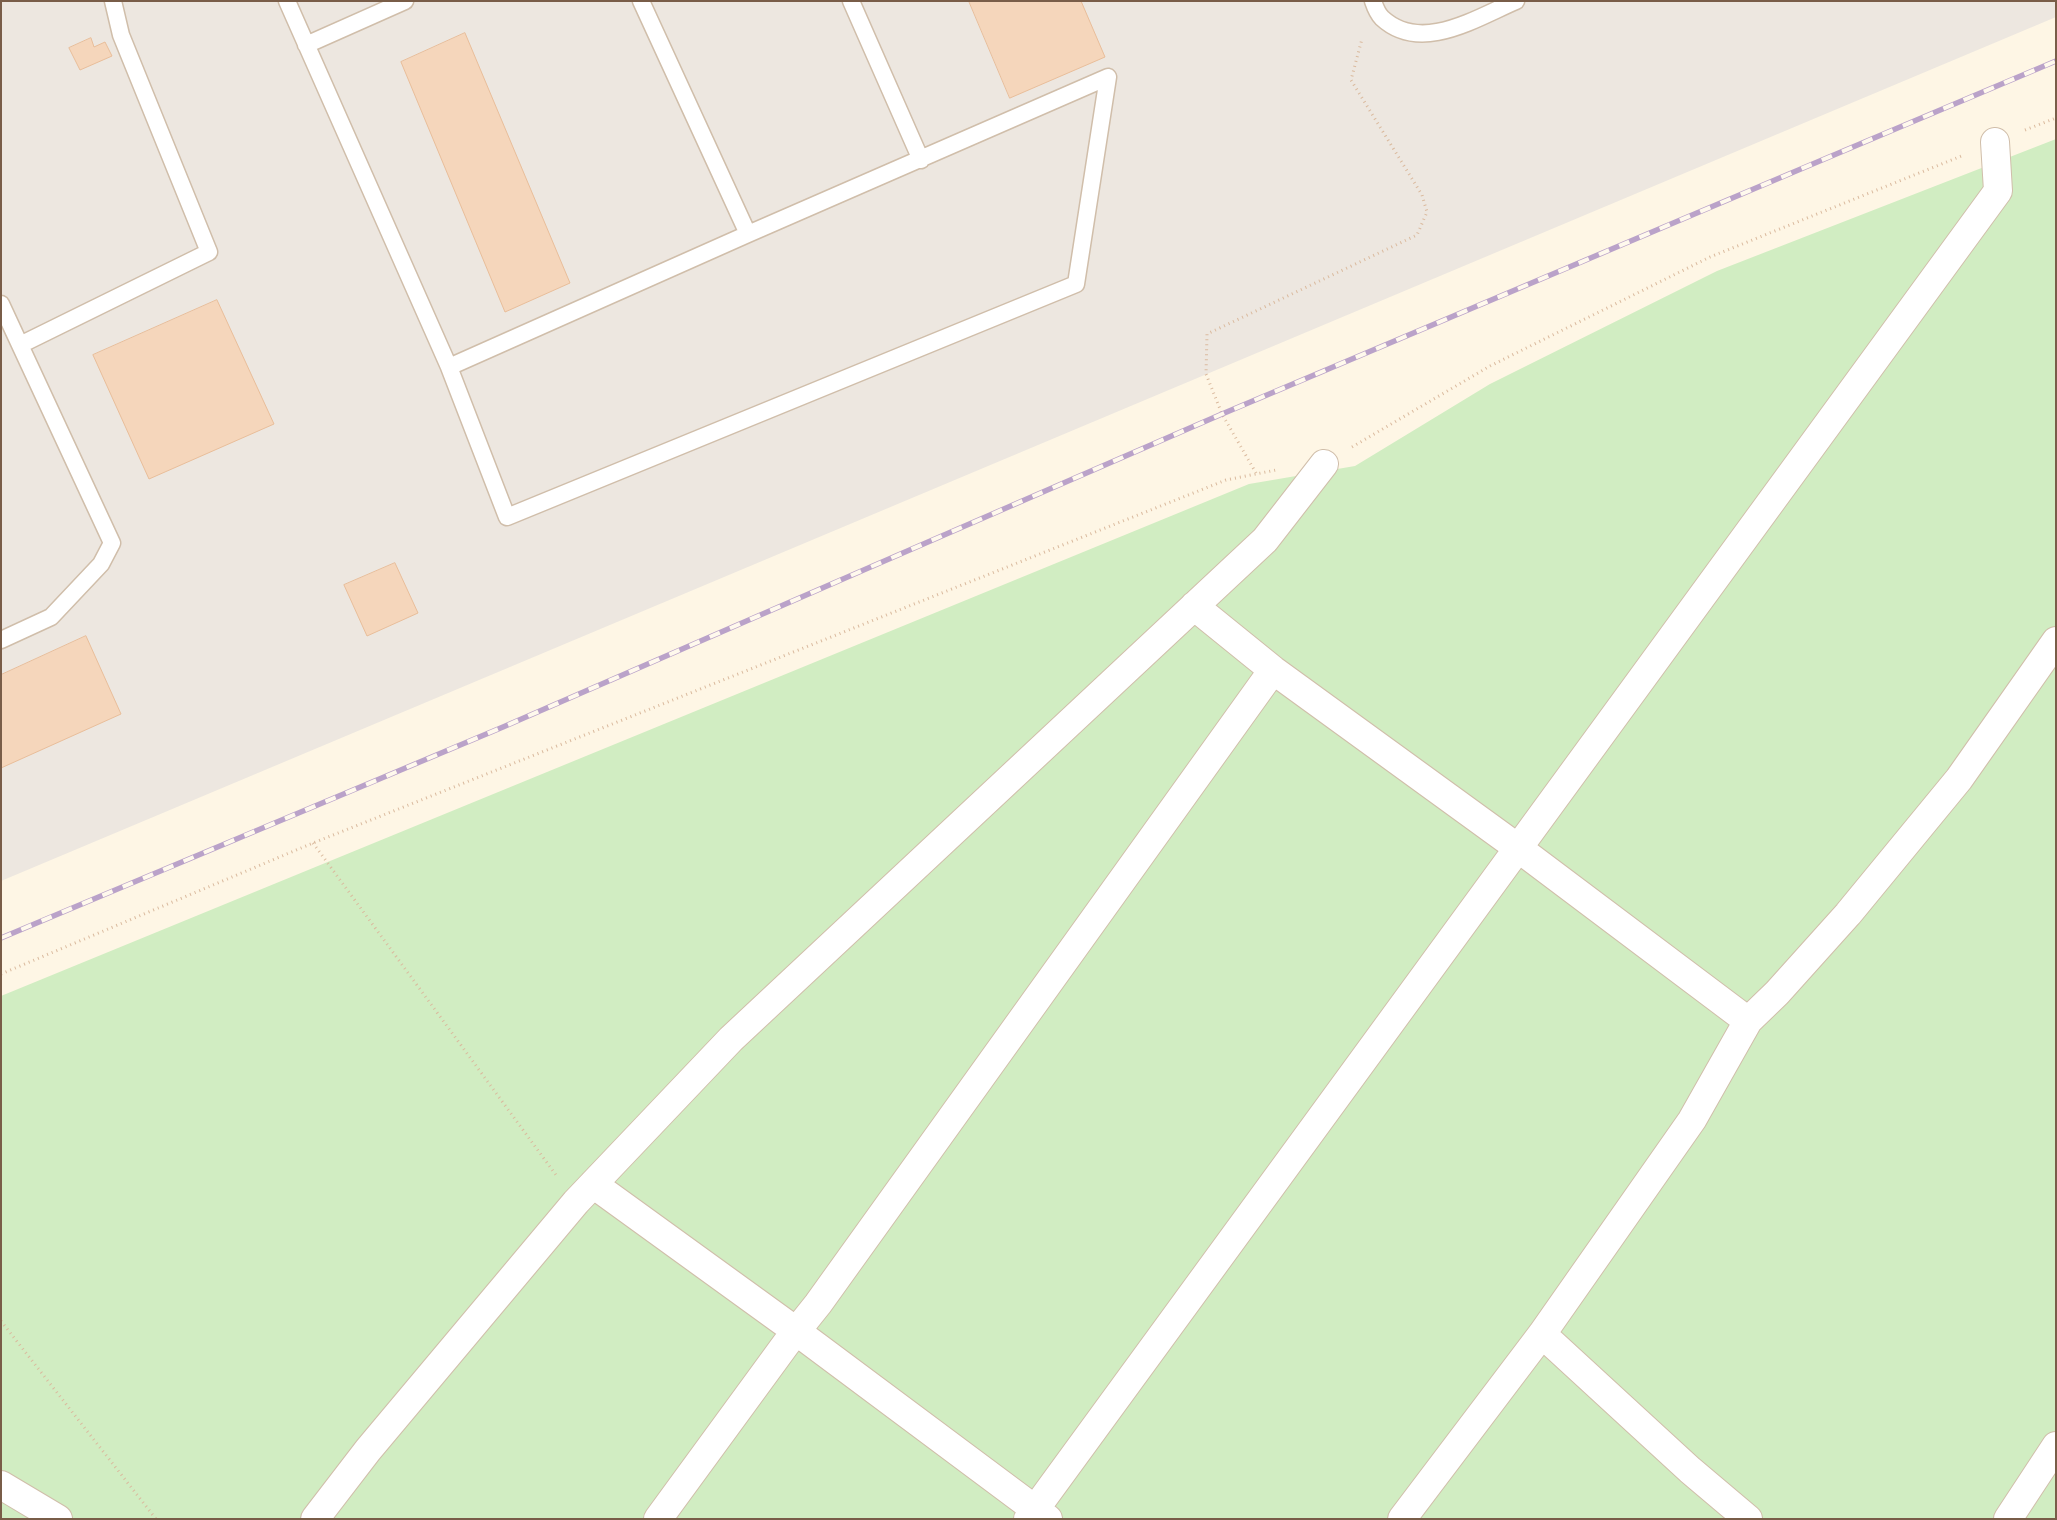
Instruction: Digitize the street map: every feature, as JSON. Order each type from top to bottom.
[{"type":"street","points":[[585,1193],[796,1331],[1037,1516],[1518,848],[1998,191],[1995,142]]},
{"type":"street","points":[[316,1519],[368,1450],[585,1193],[731,1040],[1265,540],[1324,464]]},
{"type":"street","points":[[1194,606],[1273,670],[1518,848],[1748,1021]]},
{"type":"street","points":[[1402,1519],[1542,1334],[1692,1120],[1748,1021],[1777,993],[1848,914],[1952,786],[2056,641]]},
{"type":"street","points":[[658,1519],[796,1331],[818,1304],[1273,670]]},
{"type":"street","points":[[1542,1334],[1683,1464],[1748,1519]]},
{"type":"street","points":[[2008,1519],[2056,1446]]},
{"type":"street","points":[[1,1485],[58,1519]]},
{"type":"lane","points":[[20,345],[209,252],[121,35],[113,1]]},
{"type":"lane","points":[[287,1],[450,367],[506,517],[1076,284],[1108,77],[922,160],[748,234],[450,367]]},
{"type":"lane","points":[[306,45],[405,1]]},
{"type":"lane","points":[[641,1],[748,234]]},
{"type":"lane","points":[[851,1],[922,160]]},
{"type":"lane","points":[[1373,1],[1380,18],[1399,30],[1421,35],[1444,31],[1516,1]]},
{"type":"lane","points":[[1,304],[112,543],[101,564],[51,617],[1,640]]},
{"type":"path","points":[[1256,473],[1222,414],[1206,374],[1207,334],[1417,235],[1427,212],[1422,195],[1352,80],[1363,36]]},
{"type":"path","points":[[1,974],[313,843],[1226,480],[1256,473],[1324,464],[1490,366],[1710,257],[2056,118]]},
{"type":"path","points":[[313,843],[585,1193]]},
{"type":"path","points":[[1,1322],[156,1519]]},
{"type":"shaded area","points":[[1,1],[2056,1],[2056,17],[1,881]]},
{"type":"green space","points":[[2056,139],[2056,1519],[1,1519],[1,996],[1249,484],[1355,466],[1490,384],[1717,271]]},
{"type":"building","points":[[969,1],[1081,1],[1105,57],[1010,98]]},
{"type":"building","points":[[465,33],[570,283],[505,312],[401,62]]},
{"type":"building","points":[[91,38],[94,47],[105,42],[112,56],[80,70],[69,48]]},
{"type":"building","points":[[217,300],[274,424],[149,479],[93,355]]},
{"type":"building","points":[[395,563],[418,613],[367,636],[344,585]]},
{"type":"building","points":[[86,636],[121,714],[1,768],[1,675]]},
{"type":"railway","points":[[1,938],[503,727],[1222,414],[2056,61]]}]
